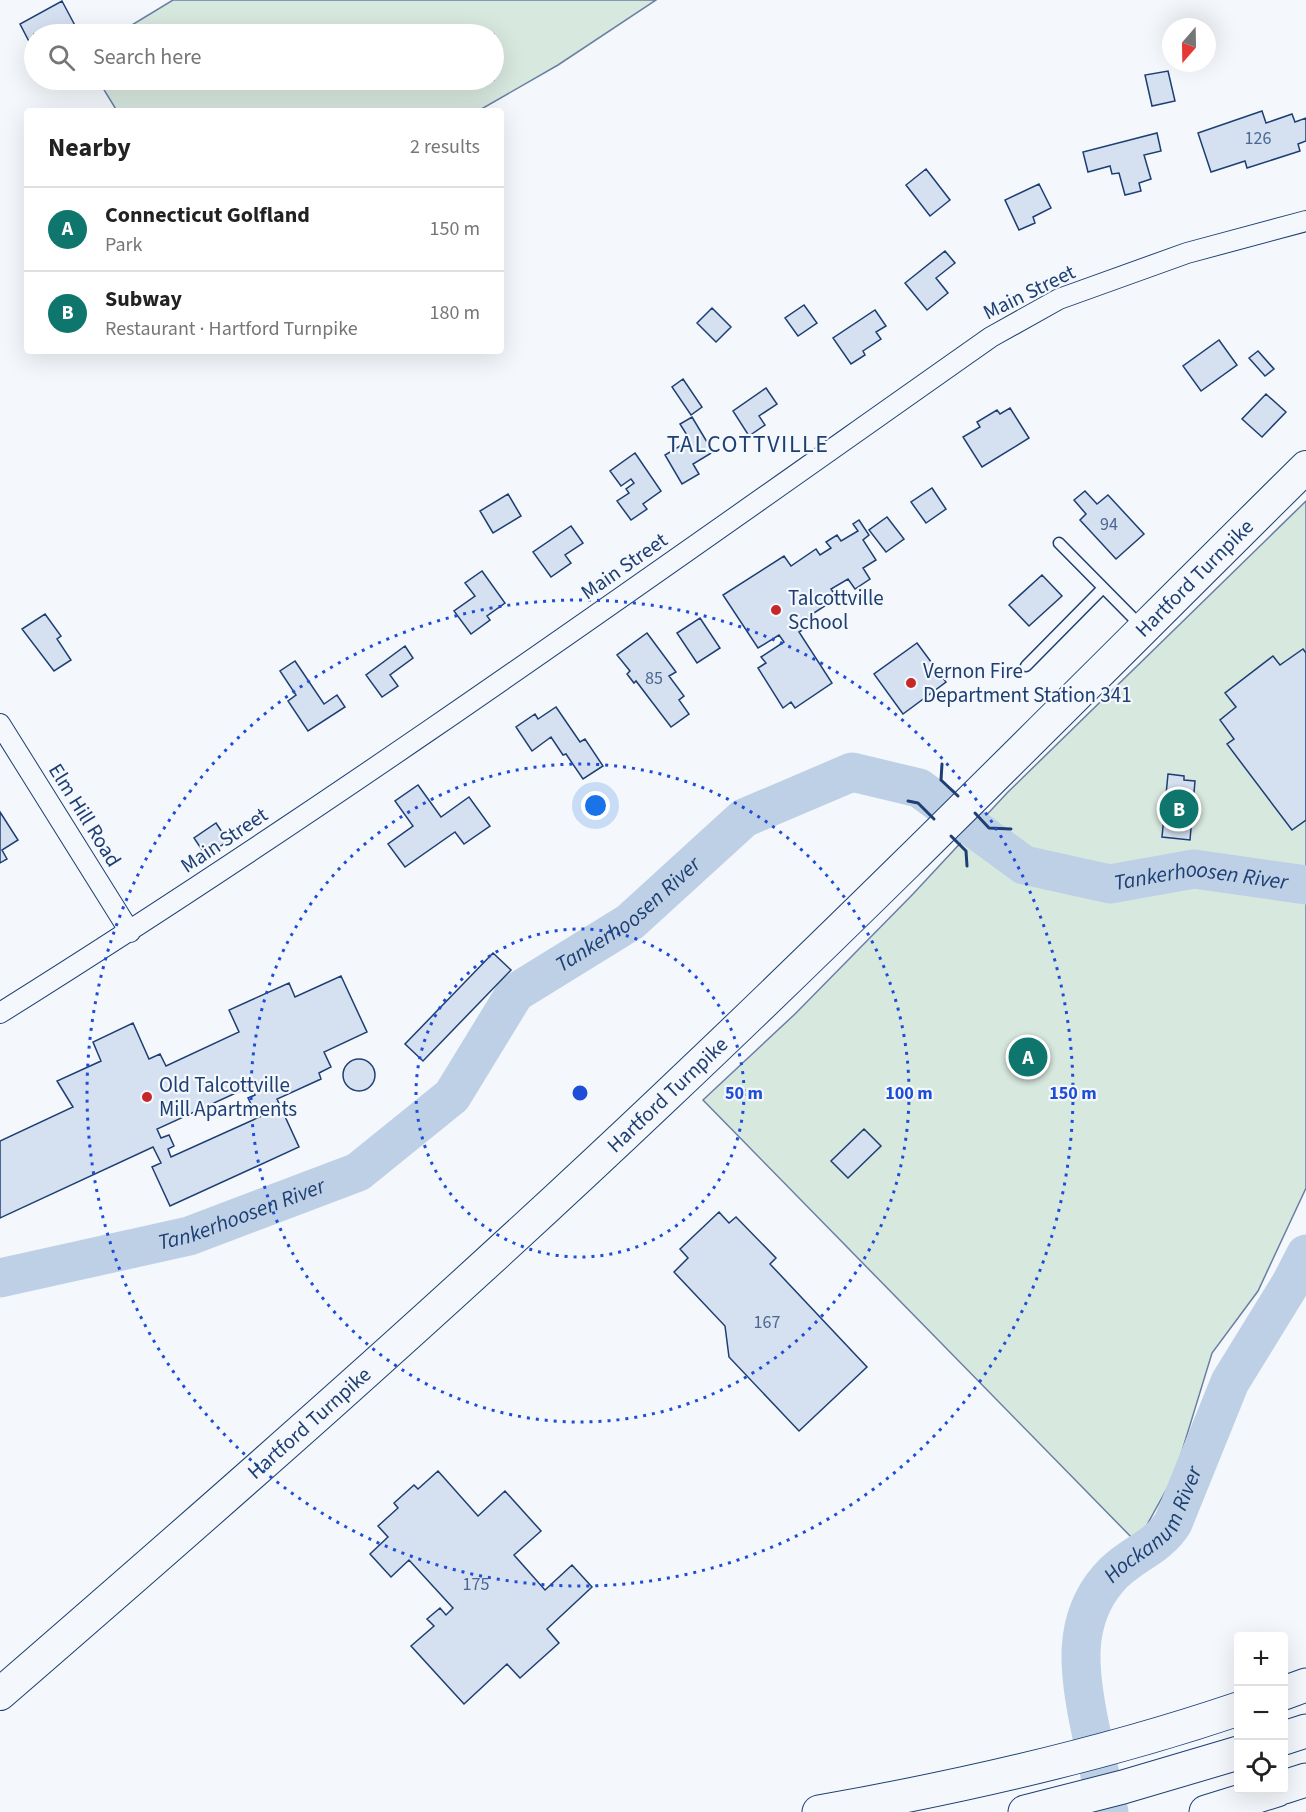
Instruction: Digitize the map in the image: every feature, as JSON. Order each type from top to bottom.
[{"type":"highway","points":[[1288,1692],[1306,1686]]},
{"type":"highway","points":[[819,1812],[913,1795],[1033,1768],[1234,1710]]},
{"type":"highway","points":[[1288,1737],[1306,1731]]},
{"type":"highway","points":[[1034,1810],[1234,1754]]},
{"type":"highway","points":[[1288,1786],[1306,1780]]},
{"type":"highway","points":[[1206,1812],[1264,1794]]},
{"type":"main road","name":"Hartford Turnpike","points":[[0,1694],[409,1334],[659,1103],[942,828],[1306,466]]},
{"type":"street","name":"Main Street","points":[[0,1013],[130,932],[350,786],[992,337],[1059,299],[1188,254],[1306,221]]},
{"type":"street","name":"Elm Hill Road","points":[[0,724],[130,932]]},
{"type":"lane","points":[[1059,543],[1143,629]]},
{"type":"lane","points":[[1026,666],[1103,588]]},
{"type":"shaded area","points":[[173,0],[656,0],[558,65],[483,108],[115,108],[104,90],[504,90],[504,24],[133,24]]},
{"type":"shaded area","points":[[1306,501],[1306,1188],[1258,1291],[1212,1353],[1175,1474],[1137,1543],[703,1100],[795,1014],[913,894],[1007,793]]},
{"type":"building","points":[[62,1],[74,24],[24,24],[24,32],[20,24]]},
{"type":"building","points":[[1168,72],[1175,101],[1152,106],[1145,75]]},
{"type":"building","points":[[1262,111],[1266,123],[1292,114],[1295,122],[1306,118],[1306,141],[1298,144],[1300,151],[1247,168],[1245,161],[1211,172],[1198,133]]},
{"type":"building","points":[[1157,133],[1161,151],[1144,155],[1151,179],[1139,183],[1141,191],[1125,195],[1119,173],[1112,174],[1110,166],[1088,172],[1083,152]]},
{"type":"building","points":[[926,169],[950,200],[930,216],[906,185]]},
{"type":"building","points":[[1039,184],[1051,208],[1033,217],[1035,223],[1019,230],[1005,200]]},
{"type":"building","points":[[945,251],[955,263],[936,278],[948,293],[927,310],[905,283]]},
{"type":"building","points":[[804,305],[817,323],[798,336],[785,318]]},
{"type":"building","points":[[712,308],[731,327],[716,342],[697,323]]},
{"type":"building","points":[[875,310],[886,326],[876,332],[881,339],[863,351],[865,355],[851,364],[833,338]]},
{"type":"building","points":[[1219,340],[1237,365],[1201,391],[1183,366]]},
{"type":"building","points":[[1258,351],[1274,369],[1265,376],[1249,358]]},
{"type":"building","points":[[683,379],[702,407],[691,415],[672,387]]},
{"type":"building","points":[[766,388],[777,404],[759,416],[765,425],[749,436],[733,411]]},
{"type":"building","points":[[1266,394],[1286,412],[1262,437],[1242,419]]},
{"type":"building","points":[[1010,408],[1029,438],[982,467],[963,437],[980,427],[977,422],[997,410],[1000,414]]},
{"type":"building","points":[[692,417],[713,452],[693,464],[699,474],[682,484],[665,455],[690,440],[680,424]]},
{"type":"building","points":[[635,453],[661,491],[643,504],[647,509],[631,520],[617,501],[629,493],[626,489],[634,483],[631,479],[621,486],[610,471]]},
{"type":"building","points":[[932,488],[946,509],[926,523],[911,502]]},
{"type":"building","points":[[1085,491],[1097,504],[1108,495],[1144,534],[1116,559],[1080,520],[1086,514],[1074,500]]},
{"type":"building","points":[[508,494],[521,516],[493,533],[480,511]]},
{"type":"building","points":[[887,517],[904,539],[886,552],[869,530]]},
{"type":"building","name":"Talcottville School","points":[[859,520],[869,535],[863,540],[876,560],[863,568],[870,579],[855,589],[848,579],[831,589],[837,598],[800,622],[804,629],[799,632],[832,683],[795,708],[791,702],[783,708],[758,668],[766,663],[761,657],[784,642],[779,635],[758,648],[723,595],[784,556],[791,566],[816,549],[820,555],[831,548],[826,542],[837,535],[841,541],[858,531],[853,524]]},
{"type":"building","points":[[571,526],[583,543],[565,555],[571,563],[551,577],[533,552]]},
{"type":"building","points":[[482,571],[505,603],[487,616],[490,620],[471,634],[454,611],[475,596],[465,583]]},
{"type":"building","points":[[1042,575],[1062,596],[1029,626],[1009,605]]},
{"type":"building","points":[[45,614],[61,636],[57,639],[71,660],[54,671],[22,629]]},
{"type":"building","points":[[700,618],[720,648],[697,663],[677,633]]},
{"type":"building","points":[[647,633],[676,672],[669,676],[684,696],[679,700],[689,714],[671,727],[636,681],[634,683],[627,674],[630,671],[617,655]]},
{"type":"building","points":[[917,643],[946,682],[903,714],[874,674]]},
{"type":"building","points":[[405,646],[413,658],[390,675],[398,686],[382,697],[366,675]]},
{"type":"building","points":[[1303,649],[1306,653],[1306,820],[1292,830],[1227,744],[1234,739],[1220,720],[1236,707],[1225,693],[1273,656],[1280,665]]},
{"type":"building","points":[[295,661],[324,704],[337,695],[345,707],[308,731],[288,701],[296,695],[280,671]]},
{"type":"building","points":[[556,707],[580,742],[585,739],[603,766],[583,779],[551,737],[532,751],[516,727],[535,714],[538,719]]},
{"type":"building","points":[[1168,774],[1184,776],[1184,780],[1195,781],[1190,840],[1162,837]]},
{"type":"building","points":[[418,785],[441,817],[469,797],[490,826],[464,844],[455,832],[405,867],[388,844],[413,826],[395,801]]},
{"type":"building","points":[[0,812],[18,840],[2,850],[7,859],[0,863]]},
{"type":"building","points":[[216,823],[228,841],[206,856],[194,838]]},
{"type":"building","points":[[493,953],[511,970],[423,1061],[405,1044]]},
{"type":"building","name":"Old Talcottville Mill Apartments","points":[[341,976],[367,1032],[324,1052],[331,1067],[319,1073],[321,1079],[277,1099],[299,1147],[170,1206],[152,1167],[161,1163],[153,1147],[0,1218],[0,1141],[73,1107],[57,1081],[101,1061],[93,1042],[133,1023],[149,1059],[160,1054],[166,1066],[239,1032],[229,1010],[289,983],[295,997]],"holes":[[[251,1086],[255,1095],[248,1098],[254,1110],[260,1107],[264,1115],[171,1157],[168,1149],[174,1146],[169,1135],[161,1138],[157,1129]]]},
{"type":"building","points":[[359,1059],[371,1063],[375,1075],[371,1087],[359,1091],[347,1087],[343,1075],[347,1063]]},
{"type":"building","points":[[864,1129],[881,1146],[848,1178],[831,1161]]},
{"type":"building","points":[[719,1212],[729,1223],[736,1217],[776,1258],[770,1264],[867,1367],[799,1431],[729,1357],[725,1326],[674,1272],[688,1258],[680,1249]]},
{"type":"building","points":[[438,1471],[478,1516],[505,1491],[541,1531],[514,1555],[545,1590],[572,1565],[592,1587],[547,1629],[559,1643],[520,1678],[507,1664],[464,1704],[411,1646],[434,1626],[427,1619],[440,1608],[446,1615],[453,1608],[409,1560],[391,1577],[370,1554],[388,1537],[378,1526],[398,1508],[394,1503],[414,1485],[418,1489]]},
{"type":"waterway","name":"Tankerhoosen River","points":[[0,1278],[189,1236],[358,1172],[452,1096],[515,993],[630,922],[744,818],[852,772],[919,788],[1024,865],[1110,884],[1194,869],[1306,885]]},
{"type":"waterway","name":"Hockanum River","points":[[1109,1812],[1085,1703],[1081,1666],[1081,1648],[1088,1612],[1096,1595],[1108,1579],[1124,1564],[1151,1546],[1173,1523],[1230,1382],[1291,1283],[1306,1254]]},
{"type":"wall","points":[[942,764],[941,780],[958,796]]},
{"type":"wall","points":[[908,801],[918,803],[934,819]]},
{"type":"wall","points":[[975,813],[989,828],[1011,829]]},
{"type":"wall","points":[[951,836],[966,851],[967,866]]},
{"type":"place","name":"Talcottville School","points":[[776,610]]},
{"type":"place","name":"Vernon Fire Department Station 341","points":[[911,683]]},
{"type":"place","name":"Subway","points":[[1179,809]]},
{"type":"place","name":"Connecticut Golfland","points":[[1028,1057]]},
{"type":"place","name":"Old Talcottville Mill Apartments","points":[[147,1097]]},
{"type":"district","name":"TALCOTTVILLE","points":[[748,444]]}]
